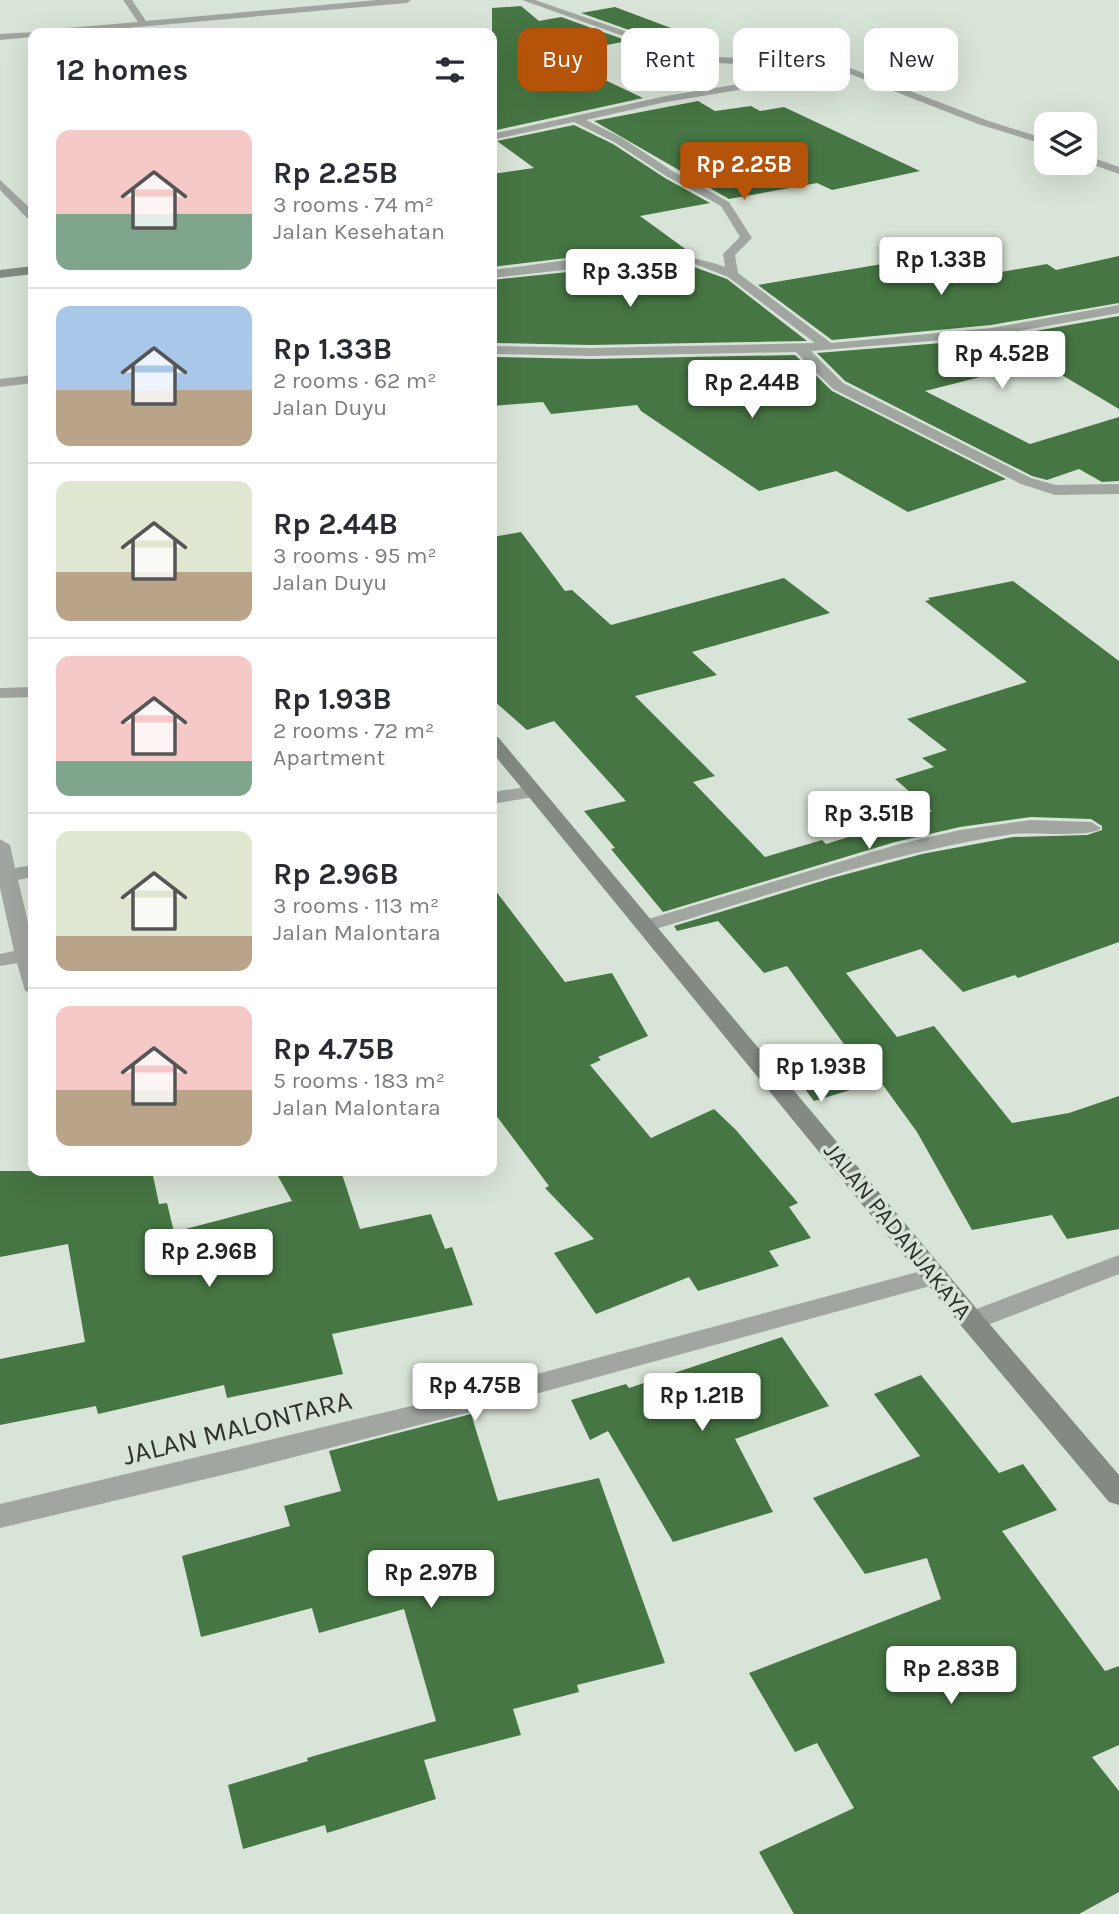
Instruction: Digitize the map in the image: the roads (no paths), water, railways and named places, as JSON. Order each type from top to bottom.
[{"type":"street","points":[[127,0],[144,24]]},
{"type":"street","points":[[99,28],[407,0]]},
{"type":"street","points":[[526,0],[621,33]]},
{"type":"street","points":[[0,37],[28,34]]},
{"type":"street","points":[[850,71],[982,122],[1034,138]]},
{"type":"street","points":[[497,136],[733,87]]},
{"type":"street","points":[[576,119],[725,204],[746,239],[729,254],[732,274]]},
{"type":"street","points":[[1097,163],[1119,171]]},
{"type":"street","points":[[0,183],[28,207]]},
{"type":"street","points":[[497,273],[615,260],[677,258],[697,261],[732,274],[828,347]]},
{"type":"street","points":[[0,274],[28,271]]},
{"type":"street","points":[[497,350],[567,353],[828,347],[991,332],[1119,309]]},
{"type":"street","points":[[800,348],[838,386],[1026,481],[1069,491],[1119,489]]},
{"type":"street","points":[[0,383],[28,380]]},
{"type":"street","points":[[0,693],[28,692]]},
{"type":"street","name":"JALAN PADANJAKAYA","points":[[497,747],[972,1321],[1119,1494]]},
{"type":"street","points":[[497,797],[533,792]]},
{"type":"street","points":[[645,926],[903,849],[960,836],[1031,826],[1091,828]]},
{"type":"street","points":[[0,845],[3,876],[28,960]]},
{"type":"street","points":[[3,876],[28,872]]},
{"type":"street","points":[[0,960],[27,955]]},
{"type":"street","points":[[972,1321],[1119,1264]]},
{"type":"street","name":"JALAN MALONTARA","points":[[0,1516],[121,1489],[633,1358],[936,1276]]}]
